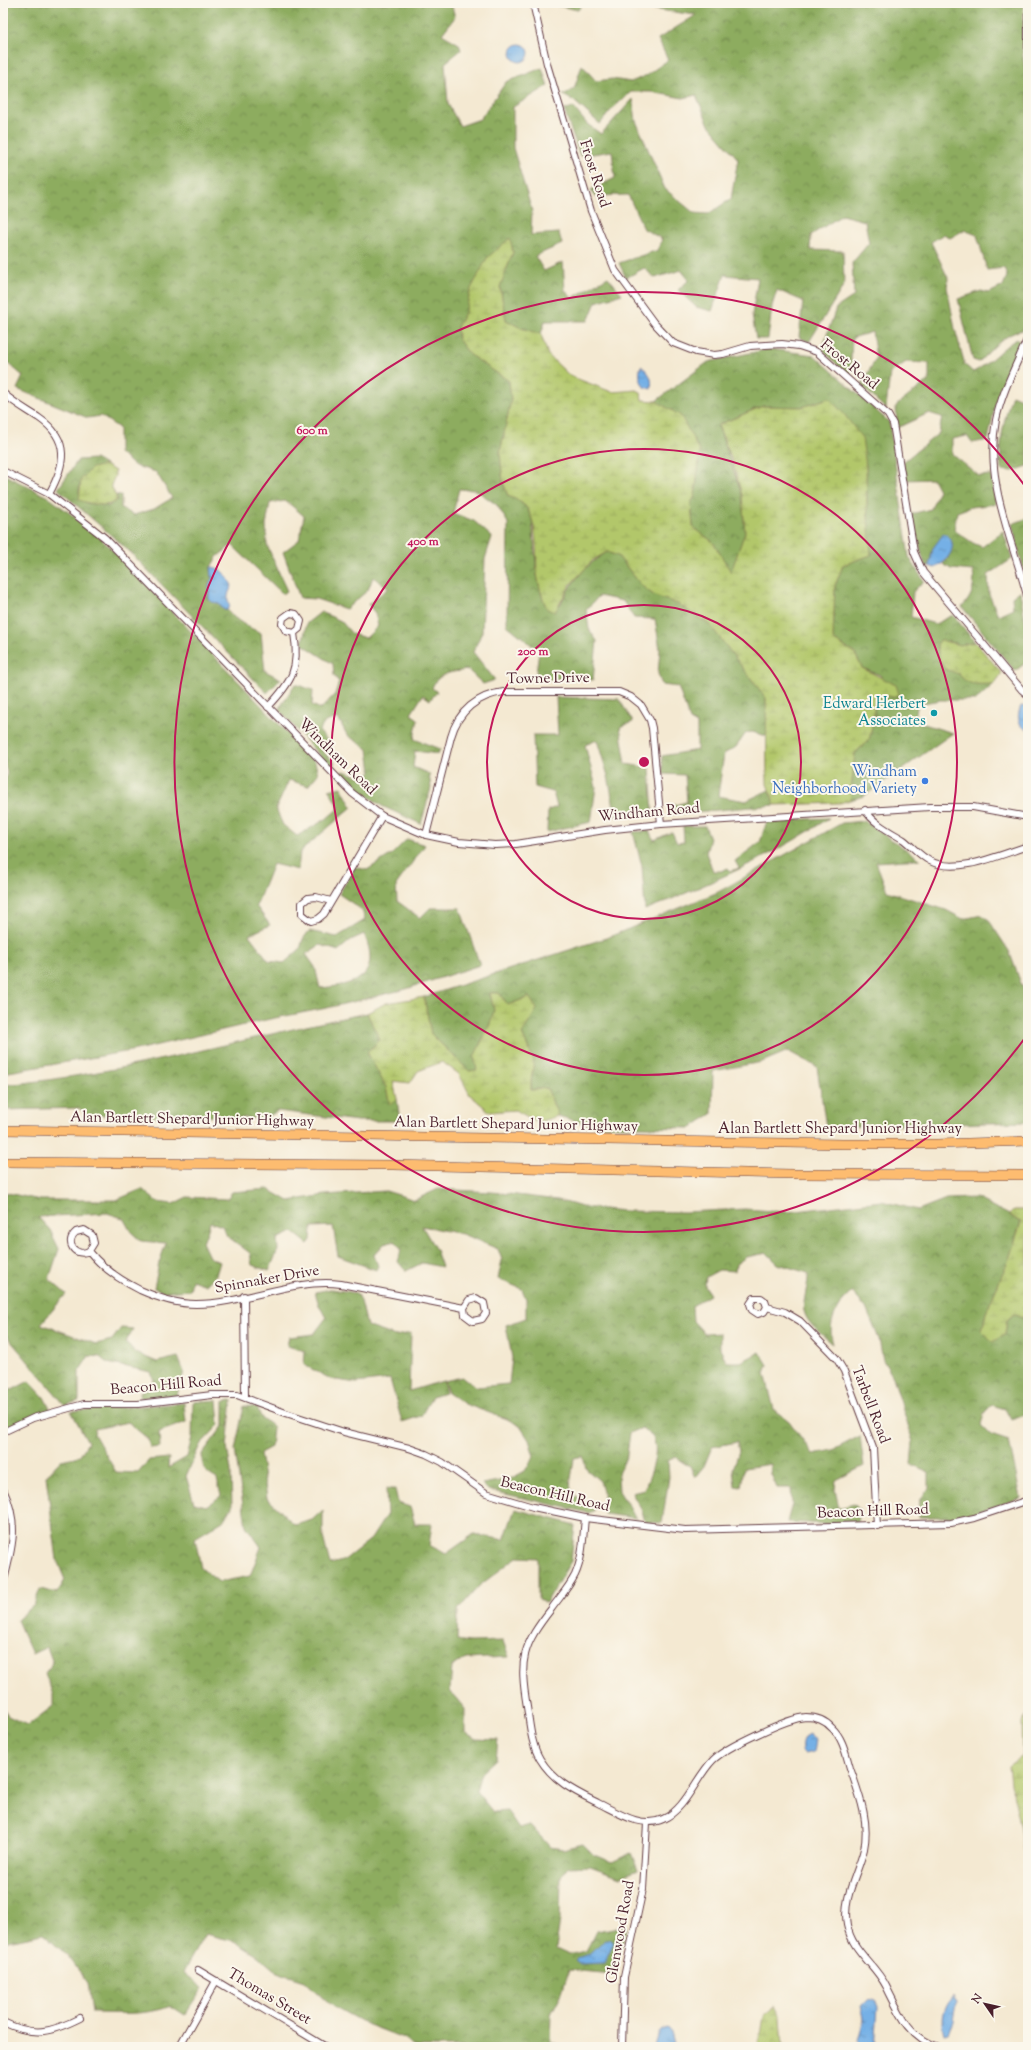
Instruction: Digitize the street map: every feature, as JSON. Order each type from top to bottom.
[{"type":"highway","name":"Alan Bartlett Shepard Junior Highway","points":[[3,1130],[843,1144],[937,1144],[1028,1140]]},
{"type":"highway","points":[[3,1162],[386,1165],[792,1174],[1028,1175]]},
{"type":"street","name":"Frost Road","points":[[533,3],[547,64],[584,191],[610,261],[629,291],[673,344],[696,352],[714,354],[750,346],[782,344],[811,349],[817,352],[888,415],[893,424],[914,552],[920,566],[1028,695]]},
{"type":"street","points":[[1028,15],[1028,50]]},
{"type":"street","points":[[1028,337],[1002,400],[997,419],[995,447],[996,470],[1002,516],[1028,599]]},
{"type":"street","points":[[3,393],[49,426],[60,443],[62,467],[49,494]]},
{"type":"street","name":"Windham Road","points":[[3,471],[49,494],[105,538],[340,782],[382,816],[426,835],[459,842],[495,845],[516,844],[605,830],[661,824],[923,807],[969,807],[994,809],[1028,817]]},
{"type":"street","points":[[268,707],[284,690],[293,673],[296,655],[294,633]]},
{"type":"street","name":"Towne Drive","points":[[426,835],[451,737],[456,723],[466,709],[476,702],[487,696],[504,692],[610,690],[628,695],[638,702],[648,716],[652,728],[661,824]]},
{"type":"street","points":[[865,810],[877,822],[906,842],[924,857],[936,864],[972,864],[1028,846]]},
{"type":"street","points":[[331,901],[316,897],[308,898],[301,907],[302,914],[307,919],[318,919],[331,901],[382,816]]},
{"type":"street","name":"Spinnaker Drive","points":[[89,1251],[104,1268],[120,1279],[159,1298],[178,1302],[201,1304],[307,1284],[332,1283],[464,1308]]},
{"type":"street","points":[[244,1296],[245,1397]]},
{"type":"street","name":"Tarbell Road","points":[[767,1307],[785,1312],[796,1318],[836,1358],[844,1371],[873,1448],[877,1526]]},
{"type":"street","name":"Beacon Hill Road","points":[[3,1432],[33,1418],[84,1404],[138,1404],[220,1394],[245,1397],[286,1413],[350,1433],[409,1448],[426,1454],[442,1462],[492,1495],[534,1507],[586,1518],[685,1530],[877,1526],[964,1521],[1028,1500]]},
{"type":"street","points":[[3,1489],[12,1513],[14,1531],[12,1549],[3,1584]]},
{"type":"street","points":[[586,1518],[582,1553],[574,1577],[534,1633],[524,1656],[524,1689],[533,1740],[543,1763],[564,1785],[635,1820],[647,1823],[662,1820],[676,1810],[710,1763],[726,1750],[796,1718],[814,1717],[826,1722],[835,1730],[841,1740],[866,1822],[864,1847],[847,1905],[846,1917],[850,1935],[855,1947],[883,1979],[906,2023],[918,2037],[939,2047]]},
{"type":"street","name":"Glenwood Road","points":[[622,2047],[624,1977],[643,1889],[647,1823]]},
{"type":"street","name":"Thomas Street","points":[[198,1970],[326,2047]]},
{"type":"street","points":[[178,2047],[216,1981]]},
{"type":"street","points":[[3,2022],[24,2030],[42,2032],[60,2028],[80,2018]]},
{"type":"green space","points":[[3,3],[451,3],[455,17],[442,34],[459,44],[461,50],[445,63],[448,104],[460,126],[480,119],[506,82],[542,68],[548,86],[513,107],[513,148],[532,211],[531,235],[559,233],[562,244],[535,256],[544,271],[563,262],[565,290],[572,298],[608,277],[622,294],[596,302],[588,321],[545,321],[541,334],[521,328],[506,320],[500,287],[513,252],[471,289],[465,313],[457,327],[458,339],[470,355],[509,381],[511,400],[500,453],[503,482],[508,496],[518,500],[527,508],[532,519],[537,575],[542,597],[560,605],[579,575],[599,557],[607,552],[618,556],[642,586],[655,596],[678,604],[710,625],[766,698],[767,736],[752,732],[746,733],[736,747],[724,754],[718,796],[746,801],[769,790],[775,805],[672,814],[671,806],[687,802],[685,775],[663,774],[662,756],[697,750],[697,724],[690,720],[678,687],[662,685],[658,674],[660,649],[655,619],[634,618],[623,601],[599,596],[586,610],[589,629],[597,641],[593,680],[563,678],[535,681],[539,651],[507,625],[508,523],[497,505],[476,490],[459,489],[453,513],[474,521],[492,537],[485,559],[482,632],[473,652],[495,680],[483,684],[468,670],[457,671],[442,676],[432,688],[437,692],[430,700],[423,695],[411,714],[418,719],[414,739],[440,749],[438,754],[415,751],[413,767],[429,774],[431,788],[421,824],[382,806],[338,775],[343,771],[365,778],[371,772],[368,749],[347,735],[338,718],[325,722],[319,731],[327,740],[322,751],[335,763],[330,768],[279,709],[295,684],[313,690],[312,705],[321,709],[335,694],[339,682],[334,676],[333,664],[302,644],[307,623],[321,612],[341,621],[352,634],[366,638],[378,626],[375,613],[368,604],[389,588],[373,577],[368,590],[346,609],[316,599],[300,598],[283,552],[299,540],[304,516],[286,501],[270,503],[266,525],[267,545],[287,591],[283,594],[232,545],[217,557],[211,567],[212,578],[209,585],[208,598],[221,605],[224,610],[227,610],[242,623],[261,633],[265,671],[281,679],[267,693],[128,550],[58,489],[78,460],[95,459],[105,465],[90,471],[81,482],[79,493],[86,503],[109,506],[117,499],[116,495],[121,496],[121,508],[134,515],[154,509],[172,498],[156,472],[135,466],[119,453],[119,428],[101,416],[88,418],[17,389],[23,376],[9,364],[3,365]]},
{"type":"green space","points":[[545,3],[583,3],[578,10]]},
{"type":"green space","points":[[628,3],[1024,3],[1022,48],[1028,95],[1028,311],[1023,330],[1004,338],[979,362],[973,360],[958,299],[981,291],[989,293],[1003,286],[1007,276],[1004,268],[987,270],[977,235],[964,230],[950,238],[944,234],[931,242],[948,278],[947,287],[955,329],[965,365],[973,372],[985,365],[1005,347],[1017,339],[1021,342],[996,401],[988,440],[972,443],[967,436],[952,439],[952,454],[979,476],[991,475],[996,504],[971,507],[957,512],[954,530],[973,543],[982,547],[1003,531],[1012,559],[988,575],[989,594],[998,615],[1013,608],[1012,597],[1020,591],[1028,636],[1028,661],[1015,671],[962,607],[971,595],[974,581],[973,571],[951,569],[943,564],[949,557],[933,548],[929,566],[925,566],[911,514],[931,509],[939,490],[933,479],[905,480],[903,462],[939,433],[942,417],[929,413],[897,428],[896,406],[929,380],[929,363],[906,362],[890,373],[886,409],[861,386],[876,358],[872,332],[852,338],[850,378],[822,349],[836,308],[854,296],[852,263],[869,243],[865,221],[842,215],[811,235],[810,250],[843,251],[844,285],[809,342],[799,337],[803,301],[777,290],[772,306],[768,339],[756,339],[752,315],[758,278],[725,275],[712,311],[696,307],[678,290],[689,280],[681,270],[655,278],[644,268],[626,278],[619,263],[658,250],[662,239],[644,229],[628,195],[594,196],[591,190],[615,178],[612,151],[580,156],[564,110],[573,107],[587,124],[601,134],[633,99],[636,121],[665,189],[694,213],[708,214],[731,199],[738,159],[709,125],[696,95],[683,98],[651,92],[631,92],[612,109],[600,124],[574,101],[563,95],[574,89],[582,65],[596,81],[612,79],[631,82],[647,75],[668,60],[658,39],[696,15],[629,6]]},
{"type":"green space","points":[[510,238],[513,252],[500,287],[506,320],[521,328],[541,334],[548,355],[570,376],[612,392],[636,390],[641,392],[642,400],[656,401],[681,416],[700,452],[695,496],[691,503],[693,527],[713,542],[731,572],[745,532],[742,495],[731,458],[718,425],[763,406],[802,407],[829,398],[844,414],[862,438],[866,466],[871,555],[843,565],[835,586],[833,639],[855,654],[862,668],[896,685],[899,694],[893,697],[881,695],[874,703],[874,719],[869,740],[855,753],[850,800],[840,803],[775,805],[767,784],[766,698],[710,625],[678,604],[655,596],[642,586],[618,556],[607,552],[593,560],[570,585],[555,612],[547,609],[537,574],[536,539],[533,521],[530,513],[524,505],[508,496],[503,482],[500,453],[511,400],[509,381],[470,355],[458,339],[457,327],[465,313],[471,289],[487,258]]},
{"type":"green space","points":[[769,349],[814,355],[889,422],[909,557],[924,581],[913,592],[911,617],[935,624],[953,615],[975,642],[960,645],[948,641],[937,645],[941,665],[981,684],[994,684],[976,700],[940,700],[918,704],[914,721],[953,733],[864,796],[850,800],[855,753],[869,740],[874,719],[874,703],[881,695],[893,697],[880,675],[862,668],[855,654],[833,639],[835,586],[843,565],[871,555],[866,466],[829,398],[802,407],[763,406],[718,425],[742,495],[745,532],[731,573],[713,542],[693,527],[691,503],[695,496],[700,452],[656,401],[708,362]]},
{"type":"green space","points":[[1012,395],[1028,402],[1028,466],[1013,471],[1001,470],[1002,432]]},
{"type":"green space","points":[[105,465],[115,471],[115,476],[111,485],[117,499],[110,504],[105,505],[79,500],[81,479],[92,468]]},
{"type":"green space","points":[[3,474],[48,497],[87,526],[117,554],[315,762],[318,774],[308,786],[289,780],[276,809],[283,825],[297,836],[326,819],[339,808],[329,790],[341,787],[352,807],[300,852],[298,870],[273,864],[256,906],[270,925],[249,935],[269,961],[284,963],[300,949],[303,939],[309,931],[337,937],[365,920],[362,910],[339,894],[355,867],[367,870],[392,854],[407,839],[425,845],[396,885],[397,901],[420,918],[430,908],[460,908],[480,965],[406,989],[327,1008],[270,1019],[136,1050],[3,1073],[3,785],[7,773],[3,757]],"holes":[[[364,934],[369,948],[370,960],[368,969],[363,976],[355,981],[333,987],[320,988],[315,967],[306,954],[320,945],[338,951],[351,940]]]},
{"type":"green space","points":[[1028,518],[1028,587],[1012,524]]},
{"type":"green space","points":[[940,640],[960,645],[975,642],[1001,672],[1001,675],[994,684],[975,684],[966,681],[959,674],[948,670],[942,665],[937,645]]},
{"type":"green space","points":[[556,697],[619,699],[633,722],[620,727],[626,764],[650,768],[653,814],[616,817],[608,776],[597,740],[585,745],[596,787],[591,822],[547,832],[548,810],[557,807],[553,792],[535,787],[533,735],[558,735]]},
{"type":"green space","points":[[829,818],[785,845],[740,869],[645,910],[642,866],[633,832],[649,831],[654,840],[672,832],[677,843],[684,842],[683,826],[705,826],[710,838],[706,853],[713,871],[721,871],[728,868],[731,871],[739,868],[735,861],[760,842],[767,821]]},
{"type":"green space","points":[[864,821],[920,859],[876,862],[887,891],[946,910],[963,919],[982,915],[988,919],[1009,951],[1028,1002],[1028,1122],[826,1127],[817,1067],[788,1051],[762,1062],[713,1071],[712,1114],[690,1128],[594,1126],[558,1116],[547,1088],[531,1090],[534,1061],[522,1034],[536,1009],[529,997],[508,1005],[499,993],[490,993],[494,1010],[490,1024],[480,1044],[477,1070],[469,1071],[431,1034],[424,997],[609,937],[718,892],[842,823]]},
{"type":"green space","points":[[490,993],[499,993],[508,1005],[529,997],[537,1009],[522,1034],[534,1061],[531,1090],[547,1088],[558,1116],[538,1122],[515,1110],[490,1112],[470,1095],[459,1074],[442,1062],[418,1071],[410,1083],[393,1081],[397,1099],[390,1105],[386,1087],[367,1052],[380,1040],[367,1013],[386,1003],[424,997],[431,1034],[469,1071],[477,1070],[474,1057],[490,1024],[494,1010]]},
{"type":"green space","points":[[367,1013],[380,1040],[367,1052],[386,1087],[390,1104],[397,1099],[399,1114],[397,1121],[358,1121],[278,1111],[263,1119],[218,1116],[172,1118],[87,1115],[79,1108],[3,1110],[3,1085],[49,1080],[141,1064]]},
{"type":"green space","points":[[142,1189],[157,1202],[173,1204],[187,1197],[227,1199],[232,1192],[268,1189],[289,1201],[325,1195],[386,1191],[415,1200],[438,1189],[492,1192],[558,1200],[582,1207],[625,1211],[685,1212],[745,1209],[788,1212],[881,1201],[918,1210],[946,1199],[976,1198],[1021,1221],[1009,1259],[986,1313],[982,1331],[1005,1335],[1007,1320],[1014,1314],[1023,1318],[1028,1308],[1028,1414],[1011,1420],[1005,1409],[992,1405],[984,1413],[981,1425],[991,1435],[1009,1441],[1021,1498],[977,1512],[952,1517],[919,1517],[920,1498],[929,1489],[929,1472],[911,1464],[913,1442],[893,1377],[883,1360],[879,1339],[866,1308],[852,1292],[846,1297],[837,1309],[832,1322],[831,1337],[833,1344],[816,1330],[804,1311],[808,1273],[778,1264],[767,1253],[746,1257],[736,1264],[735,1271],[719,1270],[706,1277],[705,1286],[710,1295],[692,1306],[693,1321],[705,1334],[720,1333],[720,1349],[727,1362],[741,1362],[760,1352],[768,1365],[765,1373],[774,1410],[789,1421],[813,1454],[833,1450],[860,1436],[864,1466],[836,1480],[835,1490],[839,1508],[854,1504],[859,1509],[857,1521],[827,1524],[787,1522],[792,1504],[791,1488],[777,1488],[771,1474],[771,1464],[744,1468],[741,1487],[735,1486],[733,1469],[739,1451],[737,1442],[712,1447],[704,1466],[695,1477],[690,1467],[675,1457],[668,1461],[669,1477],[662,1523],[645,1522],[642,1511],[632,1493],[644,1490],[654,1463],[655,1449],[652,1436],[642,1428],[630,1433],[627,1455],[618,1475],[619,1491],[636,1518],[604,1514],[603,1492],[600,1481],[586,1469],[583,1456],[574,1458],[570,1484],[573,1493],[595,1510],[589,1513],[488,1490],[482,1484],[510,1479],[525,1471],[534,1456],[529,1440],[520,1426],[509,1420],[465,1404],[448,1393],[444,1381],[462,1377],[477,1387],[509,1384],[512,1358],[506,1325],[526,1318],[526,1299],[522,1289],[498,1279],[502,1260],[498,1249],[462,1234],[422,1226],[436,1250],[442,1267],[422,1263],[406,1271],[398,1262],[401,1249],[395,1241],[384,1244],[374,1255],[378,1266],[376,1270],[338,1256],[333,1226],[312,1227],[311,1240],[308,1244],[293,1232],[277,1239],[278,1250],[269,1271],[252,1265],[250,1253],[227,1236],[222,1226],[210,1222],[207,1233],[202,1242],[209,1257],[220,1262],[216,1275],[206,1285],[192,1280],[190,1290],[164,1292],[154,1288],[159,1263],[166,1243],[141,1241],[131,1232],[123,1218],[107,1213],[38,1217],[50,1230],[59,1249],[49,1279],[66,1294],[41,1324],[96,1344],[112,1340],[121,1328],[133,1329],[126,1342],[136,1353],[157,1362],[178,1357],[184,1372],[177,1395],[140,1398],[140,1392],[154,1381],[151,1372],[107,1363],[100,1357],[89,1356],[79,1371],[79,1401],[65,1405],[3,1332],[3,1192],[40,1200],[116,1200]]},
{"type":"green space","points":[[1014,1210],[1028,1210],[1028,1308],[1023,1318],[1014,1314],[1007,1320],[1005,1335],[993,1342],[982,1331],[986,1313],[1009,1259],[1021,1222],[1009,1215]]},
{"type":"green space","points":[[332,1289],[356,1293],[361,1301],[367,1326],[395,1336],[411,1333],[409,1391],[443,1381],[446,1393],[432,1397],[421,1416],[402,1422],[390,1379],[356,1383],[331,1379],[304,1365],[305,1351],[287,1346],[289,1337],[314,1334],[326,1318],[319,1305],[315,1292]]},
{"type":"green space","points":[[29,1381],[44,1397],[51,1411],[3,1429],[3,1387],[12,1390]]},
{"type":"green space","points":[[217,1400],[219,1425],[200,1445],[186,1476],[194,1503],[206,1506],[221,1496],[217,1479],[205,1470],[202,1454],[224,1425],[224,1401],[232,1400],[227,1447],[231,1471],[232,1507],[223,1521],[195,1538],[201,1568],[219,1582],[250,1576],[261,1547],[246,1526],[235,1450],[244,1406],[257,1407],[261,1417],[273,1427],[271,1447],[260,1453],[267,1498],[295,1525],[312,1520],[323,1510],[323,1537],[330,1564],[343,1561],[371,1539],[387,1514],[386,1489],[395,1489],[398,1503],[410,1507],[415,1524],[432,1524],[429,1545],[446,1554],[474,1534],[504,1540],[515,1509],[575,1525],[571,1561],[546,1603],[538,1600],[538,1558],[517,1557],[479,1586],[458,1610],[457,1640],[470,1642],[503,1641],[509,1657],[466,1659],[452,1666],[450,1691],[465,1709],[465,1732],[476,1739],[498,1740],[496,1759],[481,1773],[476,1791],[493,1812],[507,1811],[519,1828],[530,1825],[550,1847],[563,1849],[583,1844],[594,1855],[612,1862],[631,1853],[638,1870],[620,1877],[590,1866],[568,1867],[561,1877],[560,1919],[556,1949],[569,1955],[586,1951],[596,1931],[627,1926],[614,1974],[569,1970],[562,1993],[551,2014],[550,2041],[562,2047],[415,2047],[403,2038],[364,2023],[328,2003],[305,1981],[277,1972],[258,1956],[234,1941],[205,1934],[183,1972],[203,1988],[185,2015],[171,2006],[142,2013],[92,2013],[88,1983],[68,1956],[43,1934],[3,1942],[3,1709],[8,1716],[28,1725],[53,1706],[53,1695],[45,1673],[53,1663],[47,1647],[32,1654],[17,1620],[34,1605],[40,1589],[57,1593],[65,1580],[57,1560],[46,1476],[61,1460],[80,1456],[88,1442],[71,1411],[184,1403],[186,1422],[159,1432],[160,1447],[150,1448],[148,1439],[128,1422],[95,1429],[94,1434],[116,1472],[138,1473],[149,1460],[169,1458],[168,1468],[187,1457],[192,1437],[193,1402]]},
{"type":"green space","points":[[1028,1713],[1028,1897],[1021,1829],[1011,1784],[1009,1765],[1023,1755],[1022,1722]]},
{"type":"green space","points":[[775,2006],[781,2017],[783,2047],[758,2047],[763,2016]]},
{"type":"water","points":[[520,44],[526,47],[529,53],[526,59],[520,62],[514,59],[511,53],[514,47]]},
{"type":"water","points":[[641,366],[650,376],[651,389],[644,387],[641,382]]},
{"type":"water","points":[[944,533],[952,542],[951,552],[945,561],[940,565],[935,568],[929,566],[933,548]]},
{"type":"water","points":[[211,567],[215,567],[224,573],[232,586],[228,596],[230,606],[227,610],[224,610],[218,603],[211,602],[209,600],[209,585],[212,578]]},
{"type":"water","points":[[1021,706],[1028,707],[1028,729],[1025,729],[1019,721],[1018,716]]},
{"type":"water","points":[[808,1734],[816,1739],[814,1752],[805,1754],[802,1751],[802,1744],[803,1740]]},
{"type":"water","points":[[610,1938],[614,1942],[604,1963],[579,1964],[575,1961],[580,1957],[589,1954],[604,1941]]},
{"type":"water","points":[[953,1996],[957,2002],[954,2021],[949,2033],[945,2034],[943,2019],[945,2009]]},
{"type":"water","points":[[869,1998],[875,2000],[878,2008],[875,2047],[860,2047],[858,2040],[864,2019],[861,2006]]},
{"type":"water","points":[[668,2028],[671,2032],[675,2047],[654,2047],[660,2033]]},
{"type":"place","name":"Edward Herbert Associates","points":[[934,713]]},
{"type":"place","name":"Windham Neighborhood Variety","points":[[925,781]]}]
